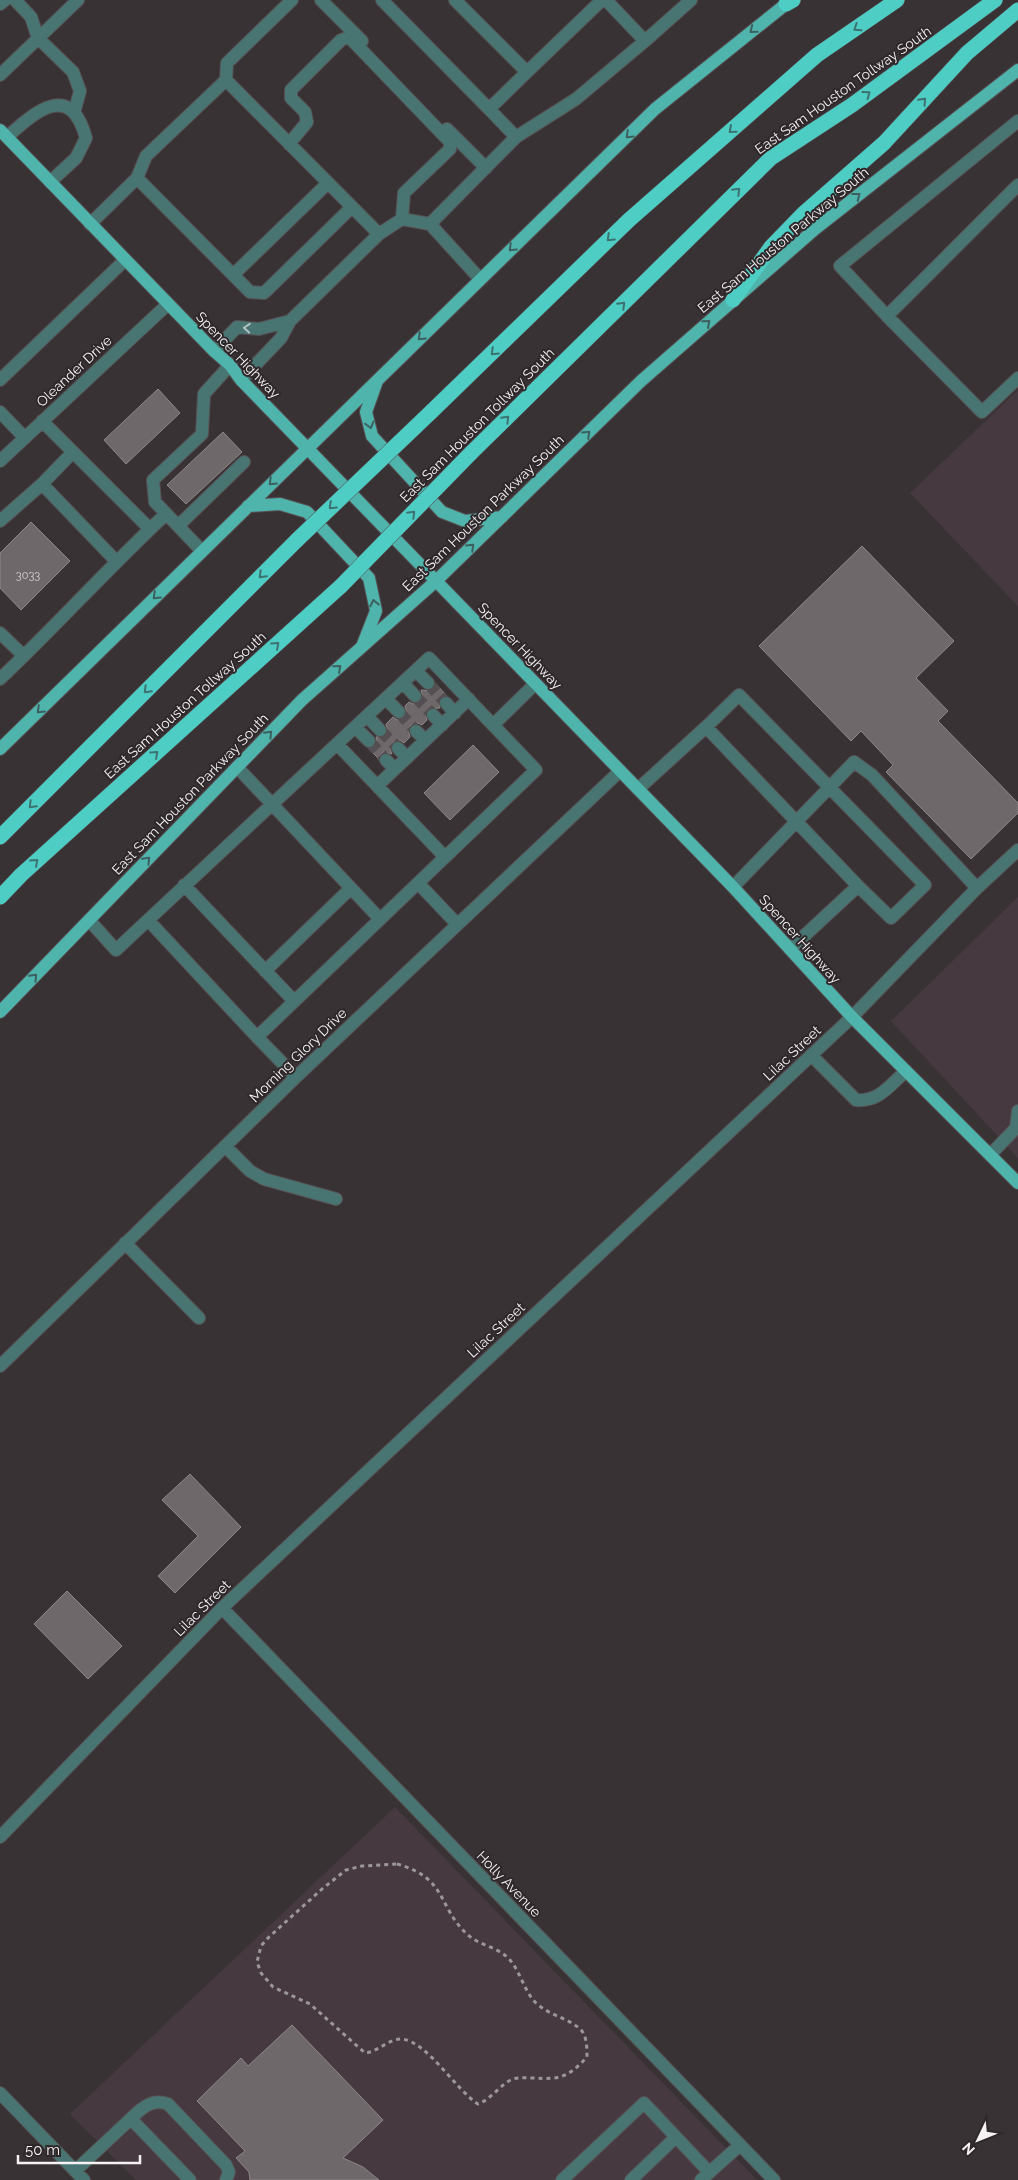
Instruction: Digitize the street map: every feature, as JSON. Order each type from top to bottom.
[{"type":"highway","points":[[0,837],[297,540],[629,220],[817,55],[898,0]]},
{"type":"highway","name":"East Sam Houston Tollway South","points":[[0,897],[21,874],[340,586],[770,158],[852,105],[995,0]]},
{"type":"highway","points":[[733,300],[771,247],[797,220],[884,143],[967,53],[1018,10]]},
{"type":"main road","points":[[0,749],[655,109],[790,1]]},
{"type":"main road","name":"East Sam Houston Parkway South","points":[[0,1012],[302,700],[436,581],[641,381],[815,229],[1018,70]]},
{"type":"main road","name":"Spencer Highway","points":[[3,134],[214,351],[230,365],[241,380],[733,887],[852,1017],[1018,1183]]},
{"type":"main road","points":[[378,379],[366,412],[372,436],[442,512],[465,521],[502,517]]},
{"type":"main road","points":[[248,506],[280,504],[307,512],[369,578],[376,611],[361,648]]},
{"type":"street","points":[[0,4],[5,0]]},
{"type":"street","points":[[15,0],[31,17],[38,38],[73,72],[80,91],[74,113]]},
{"type":"street","points":[[0,75],[78,0]]},
{"type":"street","points":[[90,224],[137,178],[146,156],[226,80],[228,63],[292,0]]},
{"type":"street","points":[[321,0],[486,168]]},
{"type":"street","points":[[382,0],[516,138]]},
{"type":"street","points":[[455,0],[527,72]]},
{"type":"street","points":[[488,109],[602,0]]},
{"type":"street","points":[[606,0],[645,41]]},
{"type":"street","points":[[430,224],[516,138],[576,99],[691,0]]},
{"type":"street","points":[[289,144],[307,122],[305,112],[291,98],[292,90],[341,40],[348,38],[450,142],[450,149],[404,193],[402,219]]},
{"type":"street","points":[[226,80],[379,234]]},
{"type":"street","points":[[3,134],[34,113],[52,105],[64,106],[82,121],[86,138],[76,158],[50,182]]},
{"type":"street","points":[[1018,121],[840,266],[982,412],[1018,378]]},
{"type":"street","points":[[137,178],[250,292],[264,292],[352,207]]},
{"type":"street","points":[[233,275],[328,183]]},
{"type":"street","points":[[887,316],[1018,185]]},
{"type":"street","points":[[241,380],[281,338],[290,321],[379,234],[402,219],[430,224],[480,279]]},
{"type":"street","points":[[0,380],[125,260]]},
{"type":"street","name":"Oleander Drive","points":[[0,461],[168,304]]},
{"type":"street","points":[[214,351],[237,327],[259,329],[290,321]]},
{"type":"street","points":[[202,551],[154,502],[153,480],[202,434],[204,394],[230,365]]},
{"type":"street","points":[[0,412],[25,438]]},
{"type":"street","points":[[42,421],[150,529]]},
{"type":"street","points":[[0,522],[42,484],[73,452]]},
{"type":"street","points":[[178,526],[244,462]]},
{"type":"street","points":[[42,484],[116,561]]},
{"type":"street","points":[[0,679],[116,561],[166,514]]},
{"type":"street","points":[[0,633],[24,656]]},
{"type":"street","points":[[89,920],[116,950],[430,658],[536,770],[257,1037]]},
{"type":"street","points":[[416,671],[428,683]]},
{"type":"street","points":[[403,683],[415,696]]},
{"type":"street","points":[[493,725],[535,684]]},
{"type":"street","points":[[638,789],[739,695],[925,885],[891,918],[706,727]]},
{"type":"street","points":[[386,699],[398,712]]},
{"type":"street","points":[[377,786],[391,764],[402,753],[426,740],[469,699]]},
{"type":"street","points":[[446,702],[455,713]]},
{"type":"street","points":[[433,715],[442,725]]},
{"type":"street","points":[[367,716],[380,730]]},
{"type":"street","points":[[355,727],[368,741]]},
{"type":"street","points":[[416,731],[426,740]]},
{"type":"street","points":[[337,744],[445,857]]},
{"type":"street","points":[[733,887],[854,762],[872,775],[977,888]]},
{"type":"street","points":[[237,767],[380,918]]},
{"type":"street","name":"Morning Glory Drive","points":[[0,1366],[225,1146],[620,771]]},
{"type":"street","name":"Lilac Street","points":[[0,1837],[222,1608],[852,1017],[977,888],[1018,850]]},
{"type":"street","points":[[418,883],[457,924]]},
{"type":"street","points":[[184,885],[294,1001]]},
{"type":"street","points":[[790,949],[858,886]]},
{"type":"street","points":[[265,971],[351,888]]},
{"type":"street","points":[[148,920],[296,1078]]},
{"type":"street","points":[[811,1055],[856,1100],[870,1101],[906,1071]]},
{"type":"street","points":[[990,1155],[1017,1128],[1018,1111]]},
{"type":"street","points":[[225,1146],[250,1171],[264,1179],[336,1199]]},
{"type":"street","points":[[125,1243],[199,1318]]},
{"type":"street","name":"Holly Avenue","points":[[222,1608],[774,2180]]},
{"type":"street","points":[[0,2093],[77,2176],[131,2119],[151,2103],[161,2102],[168,2104],[226,2165],[229,2172],[226,2180]]},
{"type":"street","points":[[562,2180],[644,2103],[676,2137],[705,2176],[740,2145]]},
{"type":"street","points":[[131,2119],[190,2180]]},
{"type":"street","points":[[630,2180],[676,2137]]},
{"type":"path","points":[[397,1864],[413,1868],[427,1878],[441,1894],[460,1927],[469,1936],[503,1954],[510,1960],[528,1993],[536,2003],[547,2012],[579,2028],[587,2045],[587,2057],[566,2076],[553,2079],[512,2080],[486,2101],[478,2104],[469,2098],[423,2050],[411,2041],[400,2039],[372,2052],[365,2053],[310,2004],[273,1987],[261,1973],[257,1962],[262,1946],[322,1889],[346,1870],[362,1866],[397,1864]]},
{"type":"shaded area","points":[[1018,390],[1018,606],[910,493]]},
{"type":"shaded area","points":[[1018,897],[1018,1158],[891,1021]]},
{"type":"shaded area","points":[[395,1807],[757,2180],[136,2180],[70,2114]]},
{"type":"building","points":[[158,389],[180,413],[126,464],[104,440]]},
{"type":"building","points":[[223,432],[242,452],[186,504],[167,485]]},
{"type":"building","points":[[31,522],[70,561],[21,610],[0,588],[0,553]]},
{"type":"building","points":[[862,546],[954,641],[916,678],[948,711],[938,721],[1018,803],[1018,813],[971,859],[886,772],[893,765],[861,731],[851,741],[759,646]]},
{"type":"building","points":[[436,684],[446,695],[438,700],[440,708],[428,709],[425,713],[427,720],[422,725],[418,723],[411,725],[408,729],[410,737],[404,743],[400,740],[393,742],[390,749],[392,754],[383,752],[378,758],[369,749],[377,744],[376,737],[385,736],[388,732],[386,724],[393,717],[397,720],[404,718],[407,714],[405,706],[409,702],[413,704],[420,702],[423,698],[421,690],[431,691]]},
{"type":"building","points":[[473,745],[499,772],[450,820],[424,793]]},
{"type":"building","points":[[190,1474],[241,1527],[175,1593],[158,1576],[198,1536],[162,1500]]},
{"type":"building","points":[[67,1591],[122,1646],[88,1679],[34,1624]]},
{"type":"building","points":[[292,2025],[383,2120],[343,2158],[363,2167],[379,2180],[250,2180],[249,2172],[236,2158],[245,2151],[197,2101],[241,2058],[248,2066]]},
{"type":"tunnel","points":[[428,683],[446,703]]},
{"type":"tunnel","points":[[415,696],[433,715]]},
{"type":"tunnel","points":[[399,712],[416,731]]},
{"type":"tunnel","points":[[380,730],[398,748]]},
{"type":"tunnel","points":[[369,741],[386,760]]}]
